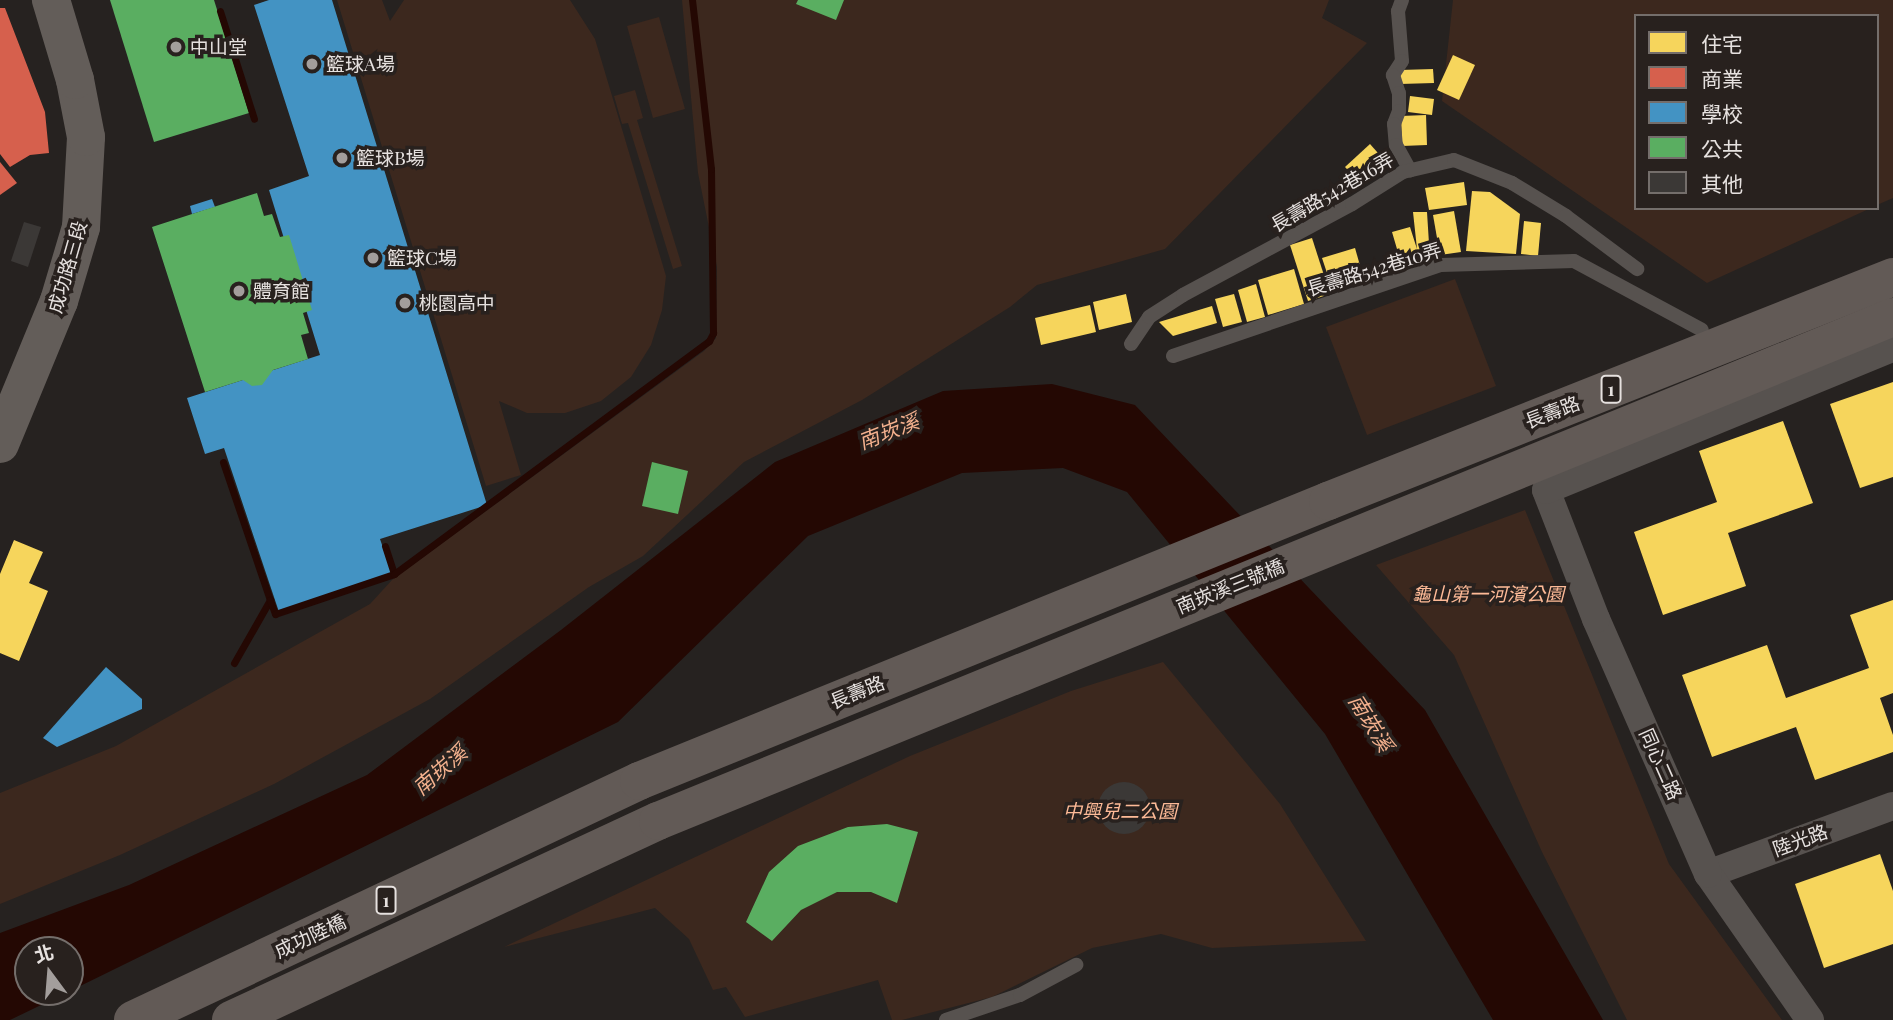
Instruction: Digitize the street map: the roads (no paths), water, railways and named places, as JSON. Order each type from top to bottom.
[{"type":"main road","name":"長壽路","points":[[639,781],[1328,500],[1893,276]]},
{"type":"main road","name":"南崁溪三號橋","points":[[231,1020],[658,821],[1893,317]]},
{"type":"main road","name":"成功陸橋","points":[[133,1020],[639,781]]},
{"type":"street","name":"成功路三段","points":[[0,444],[59,301],[81,227],[86,137],[75,80],[51,0]]},
{"type":"street","name":"同心二路","points":[[1810,1020],[1709,876],[1596,619],[1546,490],[1893,348]]},
{"type":"street","name":"陸光路","points":[[1709,876],[1893,806]]},
{"type":"street","name":"陸光路","points":[[1709,876],[1893,812]]},
{"type":"lane","points":[[1402,0],[1398,11],[1402,61],[1393,75],[1399,93],[1399,111],[1394,124],[1396,145],[1410,170]]},
{"type":"lane","name":"長壽路542巷16弄","points":[[1131,344],[1149,317],[1172,303],[1410,170],[1454,160],[1512,183],[1566,216],[1637,269]]},
{"type":"lane","name":"長壽路542巷10弄","points":[[1173,356],[1441,265],[1574,261],[1702,330]]},
{"type":"lane","points":[[946,1020],[1020,995],[1076,965]]},
{"type":"water","name":"南崁溪","points":[[1052,384],[1135,405],[1425,710],[1603,1020],[1493,1020],[1325,734],[1127,492],[1063,468],[962,473],[808,536],[618,722],[84,984],[84,936],[14,936],[14,1006],[39,1006],[10,1020],[0,1020],[0,933],[129,885],[367,775],[561,630],[775,462],[943,391]]},
{"type":"waterway","points":[[234,663],[270,600],[275,614],[394,574],[709,341],[713,333],[711,169],[692,0]]},
{"type":"waterway","points":[[220,11],[254,119]]},
{"type":"waterway","points":[[223,462],[270,600]]},
{"type":"waterway","points":[[385,546],[394,574]]},
{"type":"place","name":"中山堂","points":[[176,47]]},
{"type":"place","name":"籃球A場","points":[[312,64]]},
{"type":"place","name":"籃球B場","points":[[342,158]]},
{"type":"place","name":"籃球C場","points":[[373,258]]},
{"type":"place","name":"體育館","points":[[239,291]]},
{"type":"place","name":"桃園高中","points":[[405,303]]},
{"type":"park label","name":"龜山第一河濱公園","points":[[1488,594]]},
{"type":"park label","name":"中興兒二公園","points":[[1120,811]]}]
